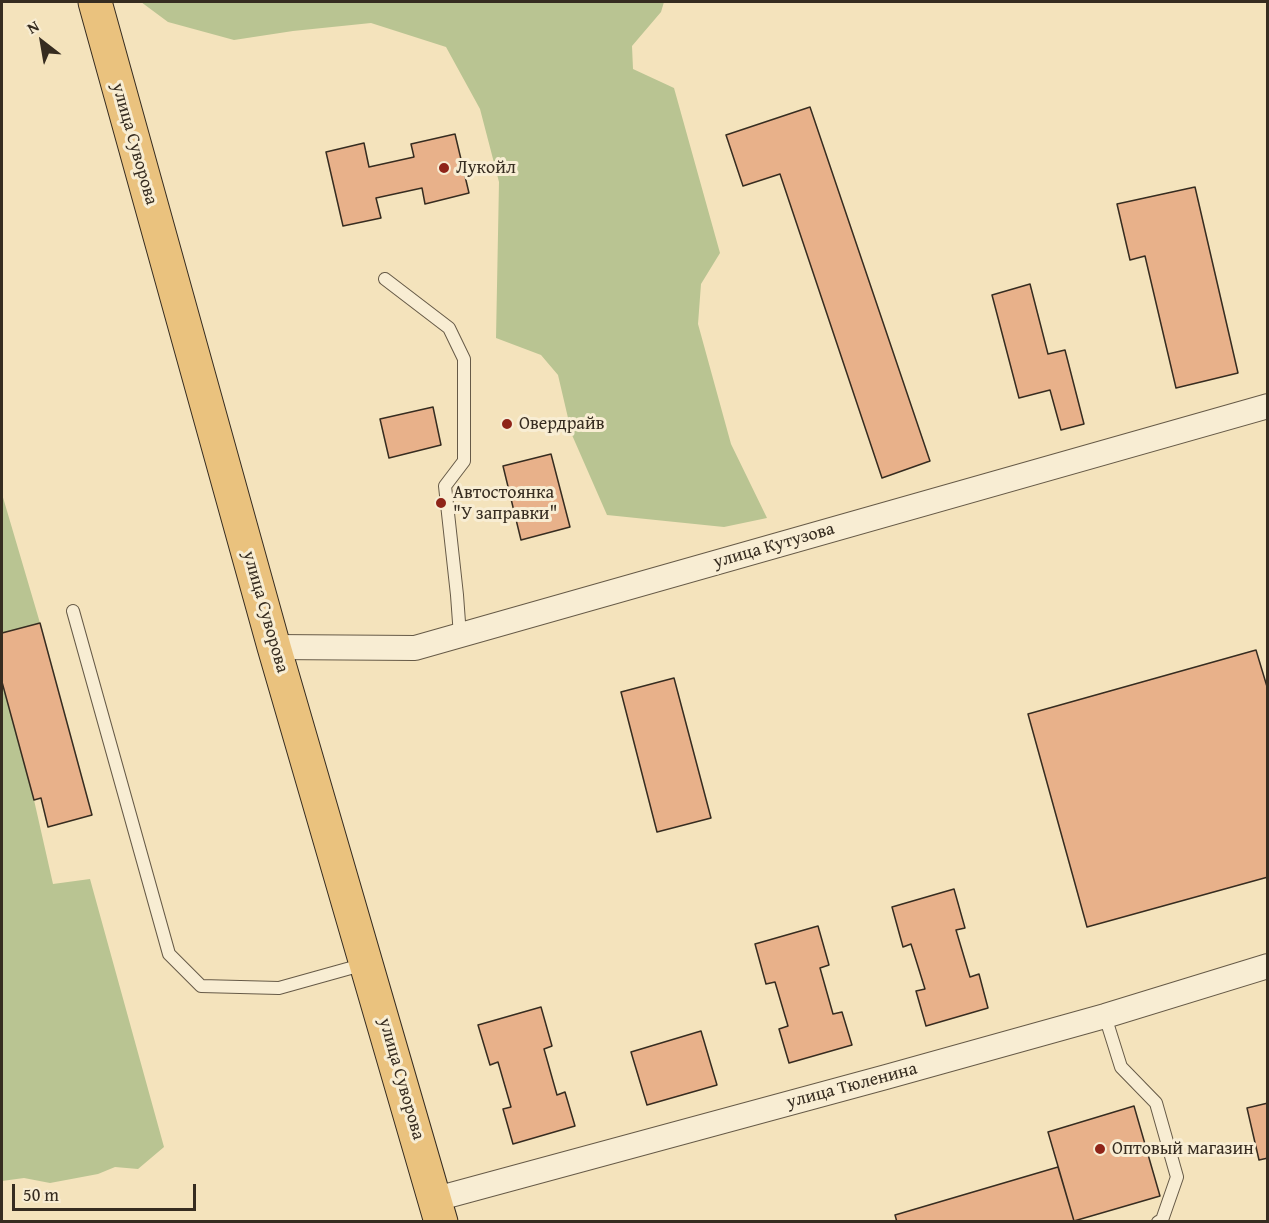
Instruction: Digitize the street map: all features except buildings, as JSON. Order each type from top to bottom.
[{"type":"main road","name":"улица Суворова","points":[[95,2],[274,647],[439,1210]]},
{"type":"street","name":"улица Кутузова","points":[[274,647],[415,648],[1268,406]]},
{"type":"street","name":"улица Тюленина","points":[[439,1210],[886,1077],[1105,1016],[1268,966]]},
{"type":"lane","points":[[385,279],[449,328],[464,359],[465,461],[445,486],[460,636]]},
{"type":"lane","points":[[73,611],[169,954],[201,986],[279,988],[367,964]]},
{"type":"lane","points":[[1105,1016],[1121,1067],[1156,1103],[1177,1177],[1162,1220],[1158,1221]]},
{"type":"green space","points":[[141,2],[664,2],[661,12],[632,46],[633,69],[674,88],[720,253],[701,284],[698,324],[731,444],[767,518],[724,527],[607,515],[572,435],[558,375],[541,355],[496,338],[499,182],[480,109],[446,47],[371,23],[234,40],[168,22]]},
{"type":"green space","points":[[2,494],[40,623],[2,633]]},
{"type":"green space","points":[[2,682],[34,800],[53,884],[90,879],[164,1147],[138,1169],[115,1167],[98,1174],[50,1183],[24,1178],[2,1181]]},
{"type":"place","name":"Лукойл","points":[[444,168]]},
{"type":"place","name":"Овердрайв","points":[[507,424]]},
{"type":"place","name":"Автостоянка \"У заправки\"","points":[[441,503]]},
{"type":"place","name":"Оптовый магазин","points":[[1100,1149]]}]
